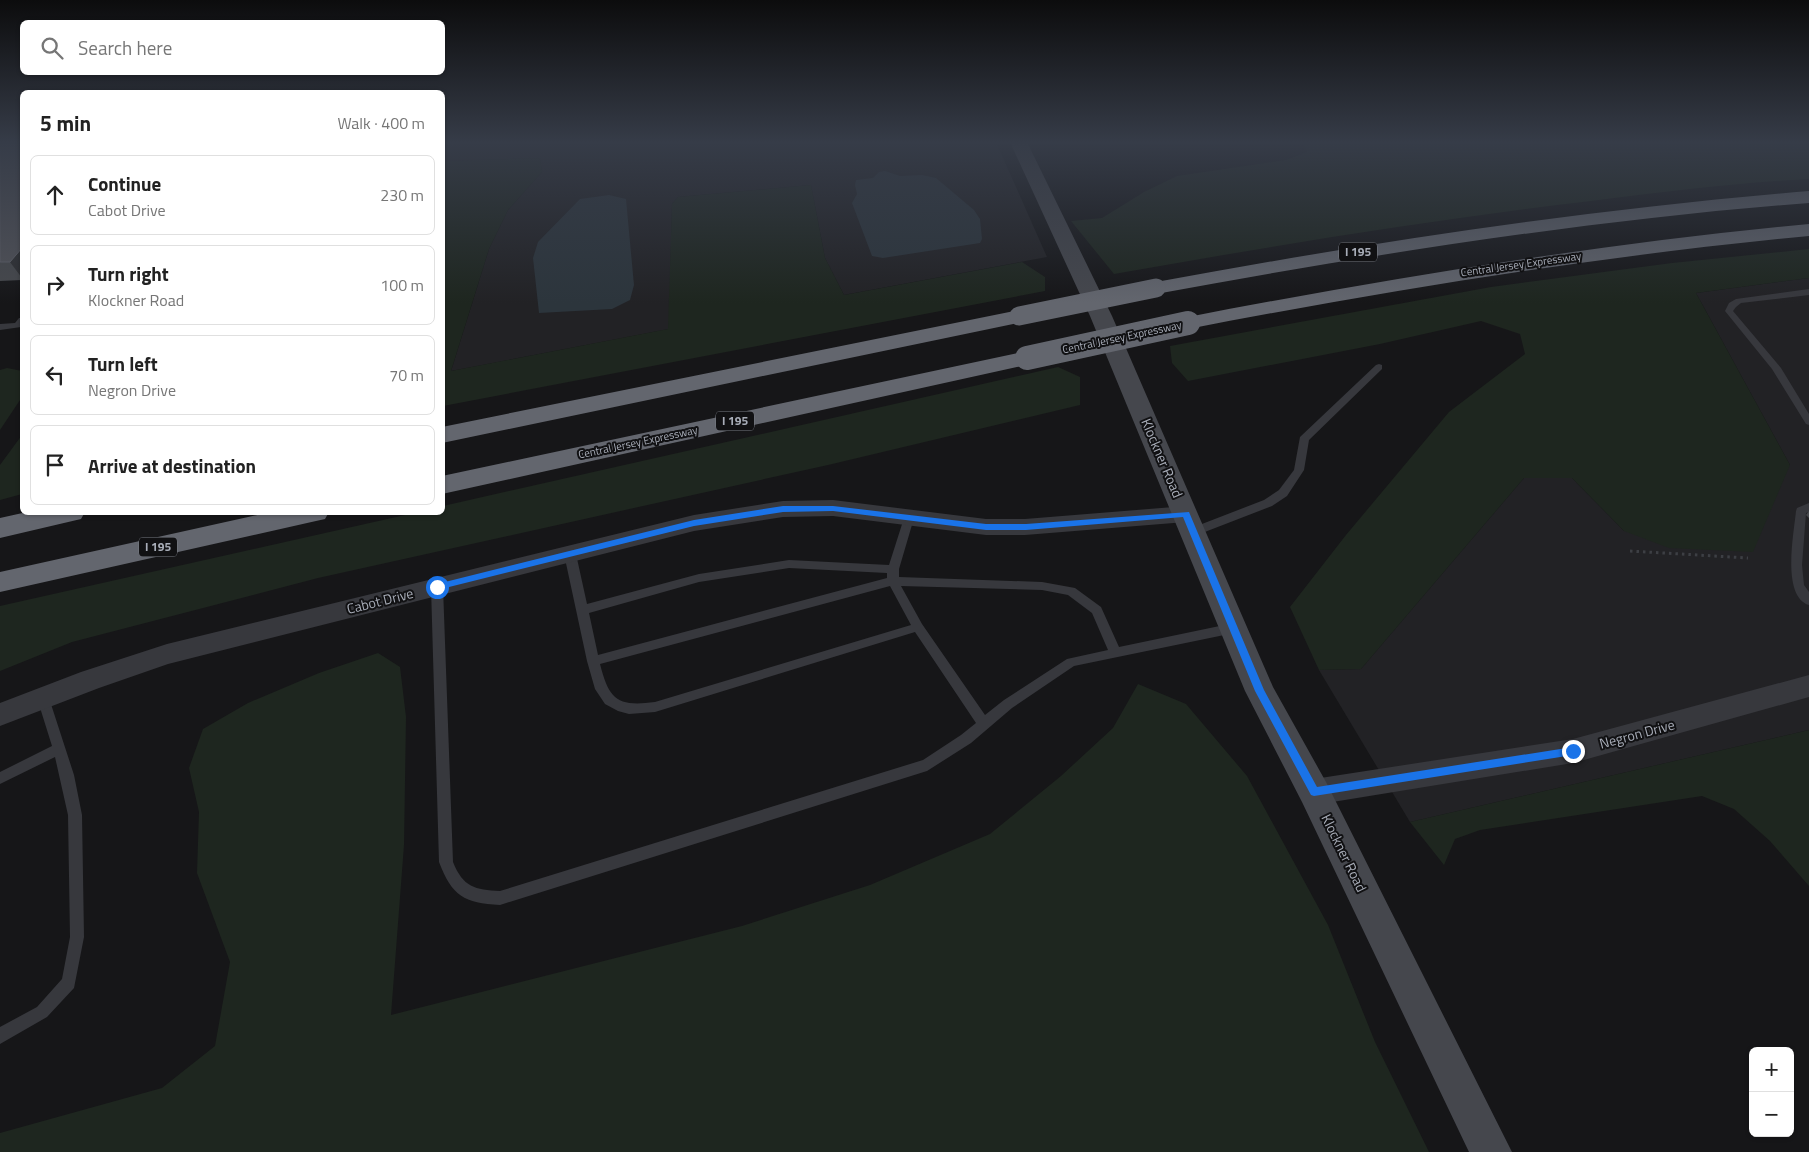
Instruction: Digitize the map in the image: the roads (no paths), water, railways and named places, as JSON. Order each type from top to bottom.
[{"type":"highway","name":"I 195","points":[[445,434],[1156,288],[1395,246],[1561,222],[1802,197]]},
{"type":"highway","name":"Central Jersey Expressway","points":[[445,484],[1188,323],[1422,280],[1534,262],[1717,239],[1809,230]]},
{"type":"highway","points":[[0,528],[58,515]]},
{"type":"highway","name":"I 195","points":[[0,582],[302,515]]},
{"type":"main road","name":"Klockner Road","points":[[1044,196],[1101,316],[1260,691],[1314,792],[1491,1152]]},
{"type":"street","name":"Cabot Drive","points":[[0,715],[167,654],[694,523],[783,509],[833,508],[986,527],[1190,523]]},
{"type":"street","name":"Negron Drive","points":[[1314,792],[1573,751],[1809,686]]},
{"type":"lane","points":[[1809,292],[1739,301],[1732,305],[1729,311],[1776,368],[1809,422]]},
{"type":"lane","points":[[0,326],[18,326],[20,323]]},
{"type":"lane","points":[[1190,523],[1268,503],[1284,493],[1299,470],[1304,439],[1380,367]]},
{"type":"lane","points":[[1809,507],[1801,512],[1804,549],[1796,565],[1798,586],[1809,600]]},
{"type":"lane","points":[[909,518],[893,575],[918,627],[984,724]]},
{"type":"lane","points":[[570,554],[599,685],[606,698],[620,707],[636,710],[664,704],[918,627]]},
{"type":"lane","points":[[583,610],[699,578],[789,564],[893,575],[1042,586],[1071,591],[1097,610],[1115,653]]},
{"type":"lane","points":[[594,661],[893,575]]},
{"type":"lane","points":[[437,587],[446,862],[451,878],[462,891],[481,898],[500,898],[927,765],[966,739],[1008,704],[1071,662],[1234,628]]},
{"type":"lane","points":[[0,1036],[42,1012],[69,983],[77,937],[75,815],[59,749],[43,698]]},
{"type":"lane","points":[[0,778],[59,749]]}]
